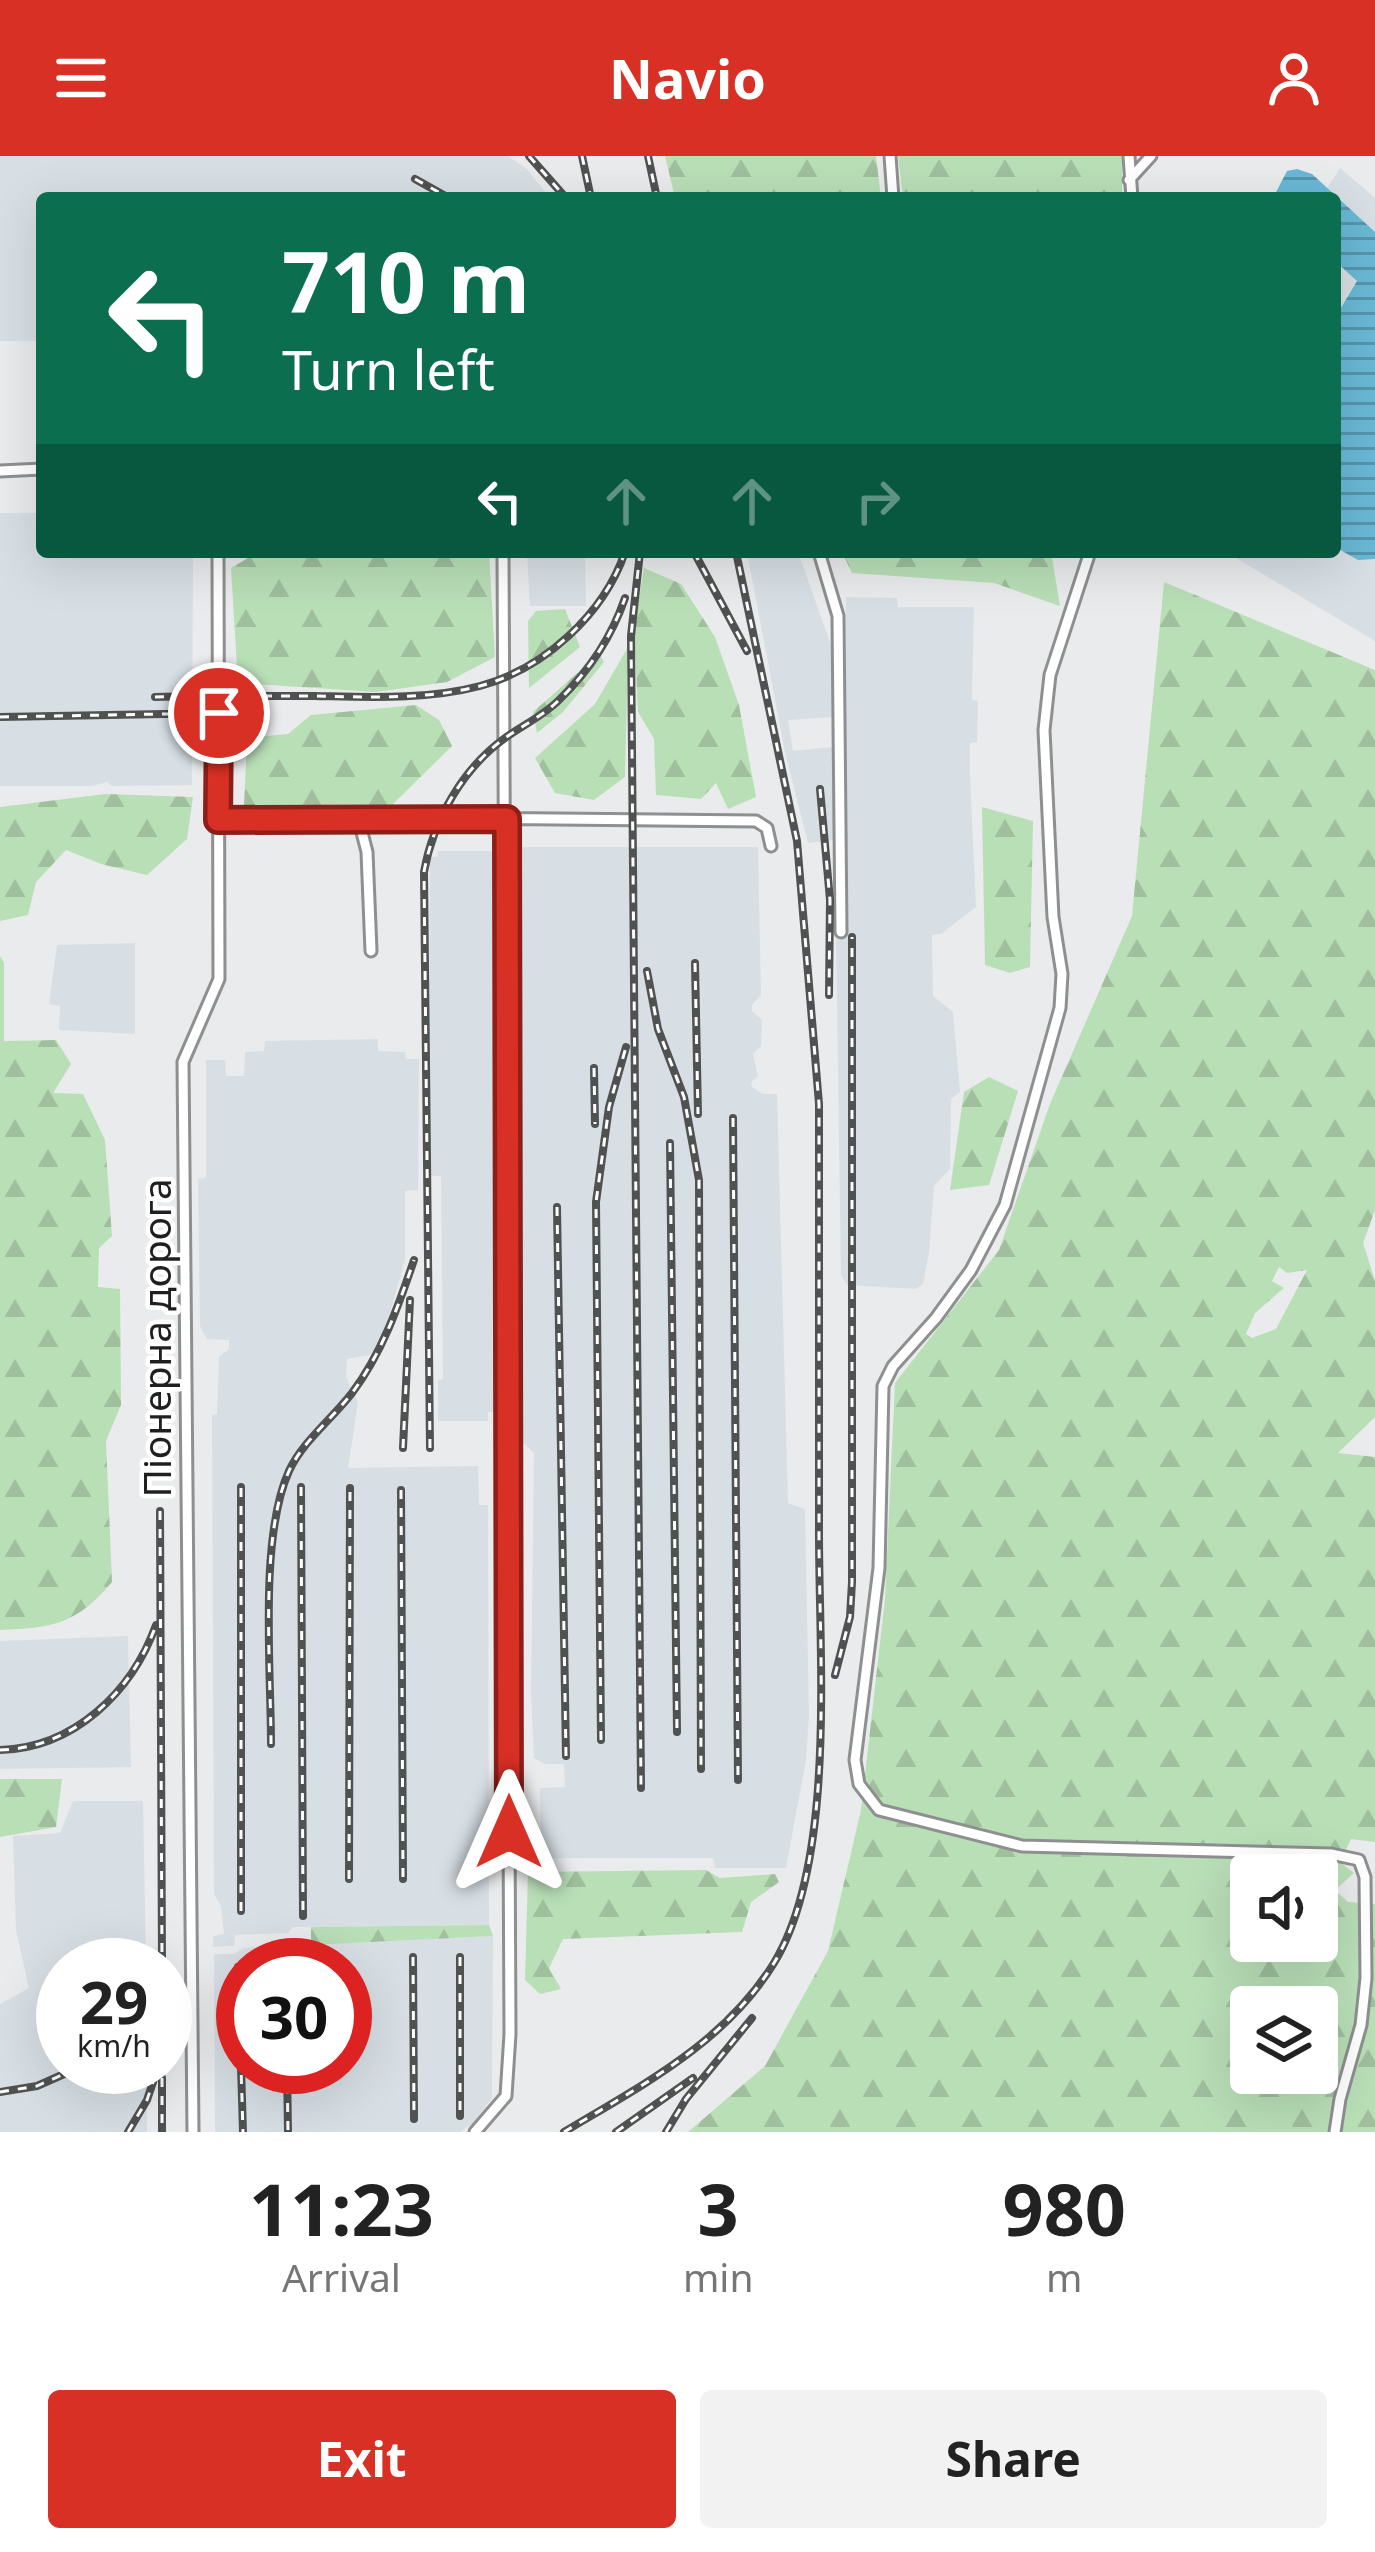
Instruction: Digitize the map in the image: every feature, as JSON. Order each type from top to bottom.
[{"type":"street","points":[[890,156],[893,192]]},
{"type":"street","points":[[1129,156],[1131,192]]},
{"type":"street","points":[[1129,180],[1151,156]]},
{"type":"street","points":[[0,471],[36,469]]},
{"type":"street","name":"Піонерна дорога","points":[[193,2132],[183,1062],[219,979],[218,558]]},
{"type":"street","points":[[475,2132],[506,2096],[510,2034],[503,558]]},
{"type":"street","points":[[822,558],[838,616],[842,932]]},
{"type":"street","points":[[1088,558],[1050,675],[1044,730],[1053,917],[1062,974],[1060,1009],[1005,1205],[971,1270],[893,1366],[883,1386],[879,1568],[855,1760],[859,1784],[879,1810],[1022,1846],[1331,1854],[1359,1860],[1365,1877],[1366,1978],[1335,2132]]},
{"type":"street","points":[[358,817],[367,852],[371,951]]},
{"type":"street","points":[[218,820],[756,821],[767,827],[771,846]]},
{"type":"shaded area","points":[[0,156],[508,156],[527,169],[545,192],[36,192],[36,341],[0,341]]},
{"type":"shaded area","points":[[1340,168],[1375,198],[1375,641],[1236,558],[1341,558],[1341,192],[1325,192]]},
{"type":"shaded area","points":[[0,513],[36,513],[36,558],[193,558],[192,785],[0,786]]},
{"type":"shaded area","points":[[527,558],[585,558],[586,606],[530,606]]},
{"type":"shaded area","points":[[748,558],[800,558],[831,645],[833,717],[788,720],[793,751],[832,747],[834,840],[808,843],[785,752]]},
{"type":"shaded area","points":[[846,597],[897,598],[898,607],[974,607],[972,700],[978,701],[970,775],[976,907],[941,934],[932,935],[933,996],[953,1012],[960,1092],[951,1099],[950,1169],[934,1186],[929,1252],[923,1284],[916,1289],[847,1285],[841,1275],[836,932],[846,931]]},
{"type":"shaded area","points":[[521,847],[758,847],[761,995],[752,1011],[762,1020],[761,1046],[753,1054],[758,1076],[751,1082],[763,1094],[777,1094],[788,1503],[805,1509],[809,1715],[806,1760],[786,1868],[715,1868],[713,1858],[541,1858],[540,1788],[565,1787],[564,1764],[545,1764],[534,1758],[534,1453],[522,1442],[518,1088],[522,1079],[517,1071],[516,971],[521,970]]},
{"type":"shaded area","points":[[438,851],[494,851],[492,1012],[498,1015],[498,1102],[493,1107],[498,1111],[501,1324],[497,1332],[502,1335],[502,1388],[498,1389],[498,1412],[488,1412],[488,1421],[438,1421],[438,1380],[443,1379],[441,1176],[430,1176],[429,1026],[430,857],[437,857]]},
{"type":"shaded area","points":[[135,943],[135,1034],[59,1030],[60,1006],[49,1004],[57,945]]},
{"type":"shaded area","points":[[378,1039],[378,1051],[405,1052],[406,1059],[419,1059],[418,1190],[405,1191],[405,1260],[385,1330],[370,1355],[347,1359],[346,1377],[358,1402],[348,1468],[478,1466],[479,1505],[488,1505],[489,1925],[293,1927],[288,1933],[216,1938],[213,1947],[213,1936],[224,1934],[221,1906],[214,1894],[212,1415],[217,1414],[219,1357],[229,1349],[229,1340],[207,1339],[200,1326],[198,1179],[206,1178],[206,1060],[225,1060],[226,1076],[244,1076],[245,1052],[264,1051],[265,1041]]},
{"type":"shaded area","points":[[128,1636],[131,1767],[0,1769],[0,1641]]},
{"type":"shaded area","points":[[73,1801],[143,1801],[146,1938],[36,1938],[36,2094],[147,2094],[147,2132],[0,2132],[0,2004],[29,1988],[16,1930],[13,1836],[60,1833]]},
{"type":"shaded area","points":[[493,1936],[492,2098],[460,2132],[215,2132],[214,1954],[216,2094],[372,2094],[372,1942]]},
{"type":"green space","points":[[665,156],[876,156],[880,192],[674,192]]},
{"type":"green space","points":[[898,156],[1122,156],[1122,192],[902,192]]},
{"type":"green space","points":[[248,558],[489,558],[495,657],[447,682],[376,692],[238,683],[231,568]]},
{"type":"green space","points":[[845,558],[1052,558],[1060,606],[994,583],[852,573]]},
{"type":"green space","points":[[644,568],[681,584],[715,637],[739,705],[756,797],[728,809],[716,783],[701,799],[656,795],[654,739],[638,712],[634,628]]},
{"type":"green space","points":[[1164,582],[1375,670],[1375,1210],[1363,1243],[1375,1281],[1375,1417],[1338,1453],[1375,1457],[1375,1842],[1351,1839],[1340,1862],[1354,1873],[1338,1887],[1338,1854],[1230,1854],[1230,1962],[1338,1962],[1338,1893],[1348,1902],[1375,1904],[1375,2132],[688,2132],[765,2066],[828,1951],[861,1810],[885,1599],[895,1383],[999,1250],[1050,1104],[1132,916]],"holes":[[[1279,1267],[1287,1273],[1307,1270],[1276,1329],[1252,1338],[1246,1334],[1255,1313],[1284,1288],[1272,1281]]]},
{"type":"green space","points":[[565,609],[580,647],[529,688],[528,621],[536,611]]},
{"type":"green space","points":[[628,647],[625,777],[594,800],[555,793],[535,758],[595,704]]},
{"type":"green space","points":[[599,654],[604,662],[563,712],[537,733],[533,712]]},
{"type":"green space","points":[[416,705],[439,720],[452,746],[389,808],[244,806],[247,738],[288,734],[311,715]]},
{"type":"green space","points":[[105,794],[193,797],[187,839],[147,875],[66,850],[36,882],[28,915],[0,921],[0,807]]},
{"type":"green space","points":[[982,807],[1033,821],[1030,967],[1010,973],[985,965]]},
{"type":"green space","points":[[0,956],[4,963],[4,1041],[56,1040],[71,1064],[53,1093],[83,1094],[105,1140],[112,1236],[99,1248],[98,1287],[120,1289],[121,1405],[106,1441],[112,1582],[87,1607],[63,1621],[0,1630]]},
{"type":"green space","points":[[989,1077],[1018,1091],[989,1185],[950,1190],[964,1092]]},
{"type":"green space","points":[[0,1779],[62,1779],[56,1827],[0,1837]]},
{"type":"green space","points":[[706,1870],[720,1878],[775,1874],[779,1882],[751,1902],[742,1932],[563,1939],[549,1968],[561,1989],[540,1994],[525,1980],[528,1872]]},
{"type":"green space","points":[[489,1925],[493,1936],[372,1942],[372,1938],[311,1938],[311,1927]]},
{"type":"water","points":[[1287,171],[1312,174],[1332,192],[1276,192]]},
{"type":"water","points":[[1341,201],[1375,232],[1375,559],[1358,560],[1341,550],[1341,308],[1357,281],[1341,266]]},
{"type":"railway","points":[[529,156],[561,192]]},
{"type":"railway","points":[[582,156],[590,192]]},
{"type":"railway","points":[[648,156],[656,192]]},
{"type":"railway","points":[[415,179],[438,192]]},
{"type":"railway","points":[[155,697],[397,697],[480,686],[527,667],[569,636],[602,597],[622,558]]},
{"type":"railway","points":[[639,558],[631,636],[641,1788]]},
{"type":"railway","points":[[697,558],[747,651]]},
{"type":"railway","points":[[564,2132],[680,2060],[754,1991],[774,1963],[794,1919],[816,1810],[821,1689],[819,1104],[797,841],[737,558]]},
{"type":"railway","points":[[430,1448],[424,872],[428,853],[442,815],[475,765],[570,689],[606,640],[625,598]]},
{"type":"railway","points":[[0,717],[251,709]]},
{"type":"railway","points":[[820,789],[830,900],[829,995]]},
{"type":"railway","points":[[835,1675],[850,1617],[852,1582],[852,937]]},
{"type":"railway","points":[[695,963],[698,1114]]},
{"type":"railway","points":[[647,971],[658,1029],[684,1097],[699,1180],[701,1769]]},
{"type":"railway","points":[[601,1740],[596,1202],[609,1107],[626,1047]]},
{"type":"railway","points":[[594,1068],[595,1124]]},
{"type":"railway","points":[[733,1118],[738,1780]]},
{"type":"railway","points":[[670,1143],[677,1732]]},
{"type":"railway","points":[[557,1207],[566,1756]]},
{"type":"railway","points":[[271,1744],[270,1567],[280,1499],[295,1460],[372,1362],[414,1260]]},
{"type":"railway","points":[[403,1448],[410,1300]]},
{"type":"railway","points":[[241,1487],[241,1911]]},
{"type":"railway","points":[[301,1487],[303,1916]]},
{"type":"railway","points":[[349,1879],[350,1488]]},
{"type":"railway","points":[[401,1490],[403,1879]]},
{"type":"railway","points":[[160,1511],[162,1938]]},
{"type":"railway","points":[[0,1750],[52,1739],[97,1712],[132,1673],[156,1625]]},
{"type":"railway","points":[[413,1957],[414,2119]]},
{"type":"railway","points":[[460,1957],[460,2116]]},
{"type":"railway","points":[[666,2132],[686,2099],[752,2018]]},
{"type":"railway","points":[[616,2132],[693,2078]]},
{"type":"railway","points":[[0,2092],[36,2086]]},
{"type":"railway","points":[[128,2132],[149,2094]]},
{"type":"railway","points":[[162,2094],[162,2132]]},
{"type":"railway","points":[[242,2094],[243,2132]]},
{"type":"railway","points":[[287,2094],[288,2132]]},
{"type":"route","points":[[219,713],[218,820],[507,819],[509,1832]]}]
